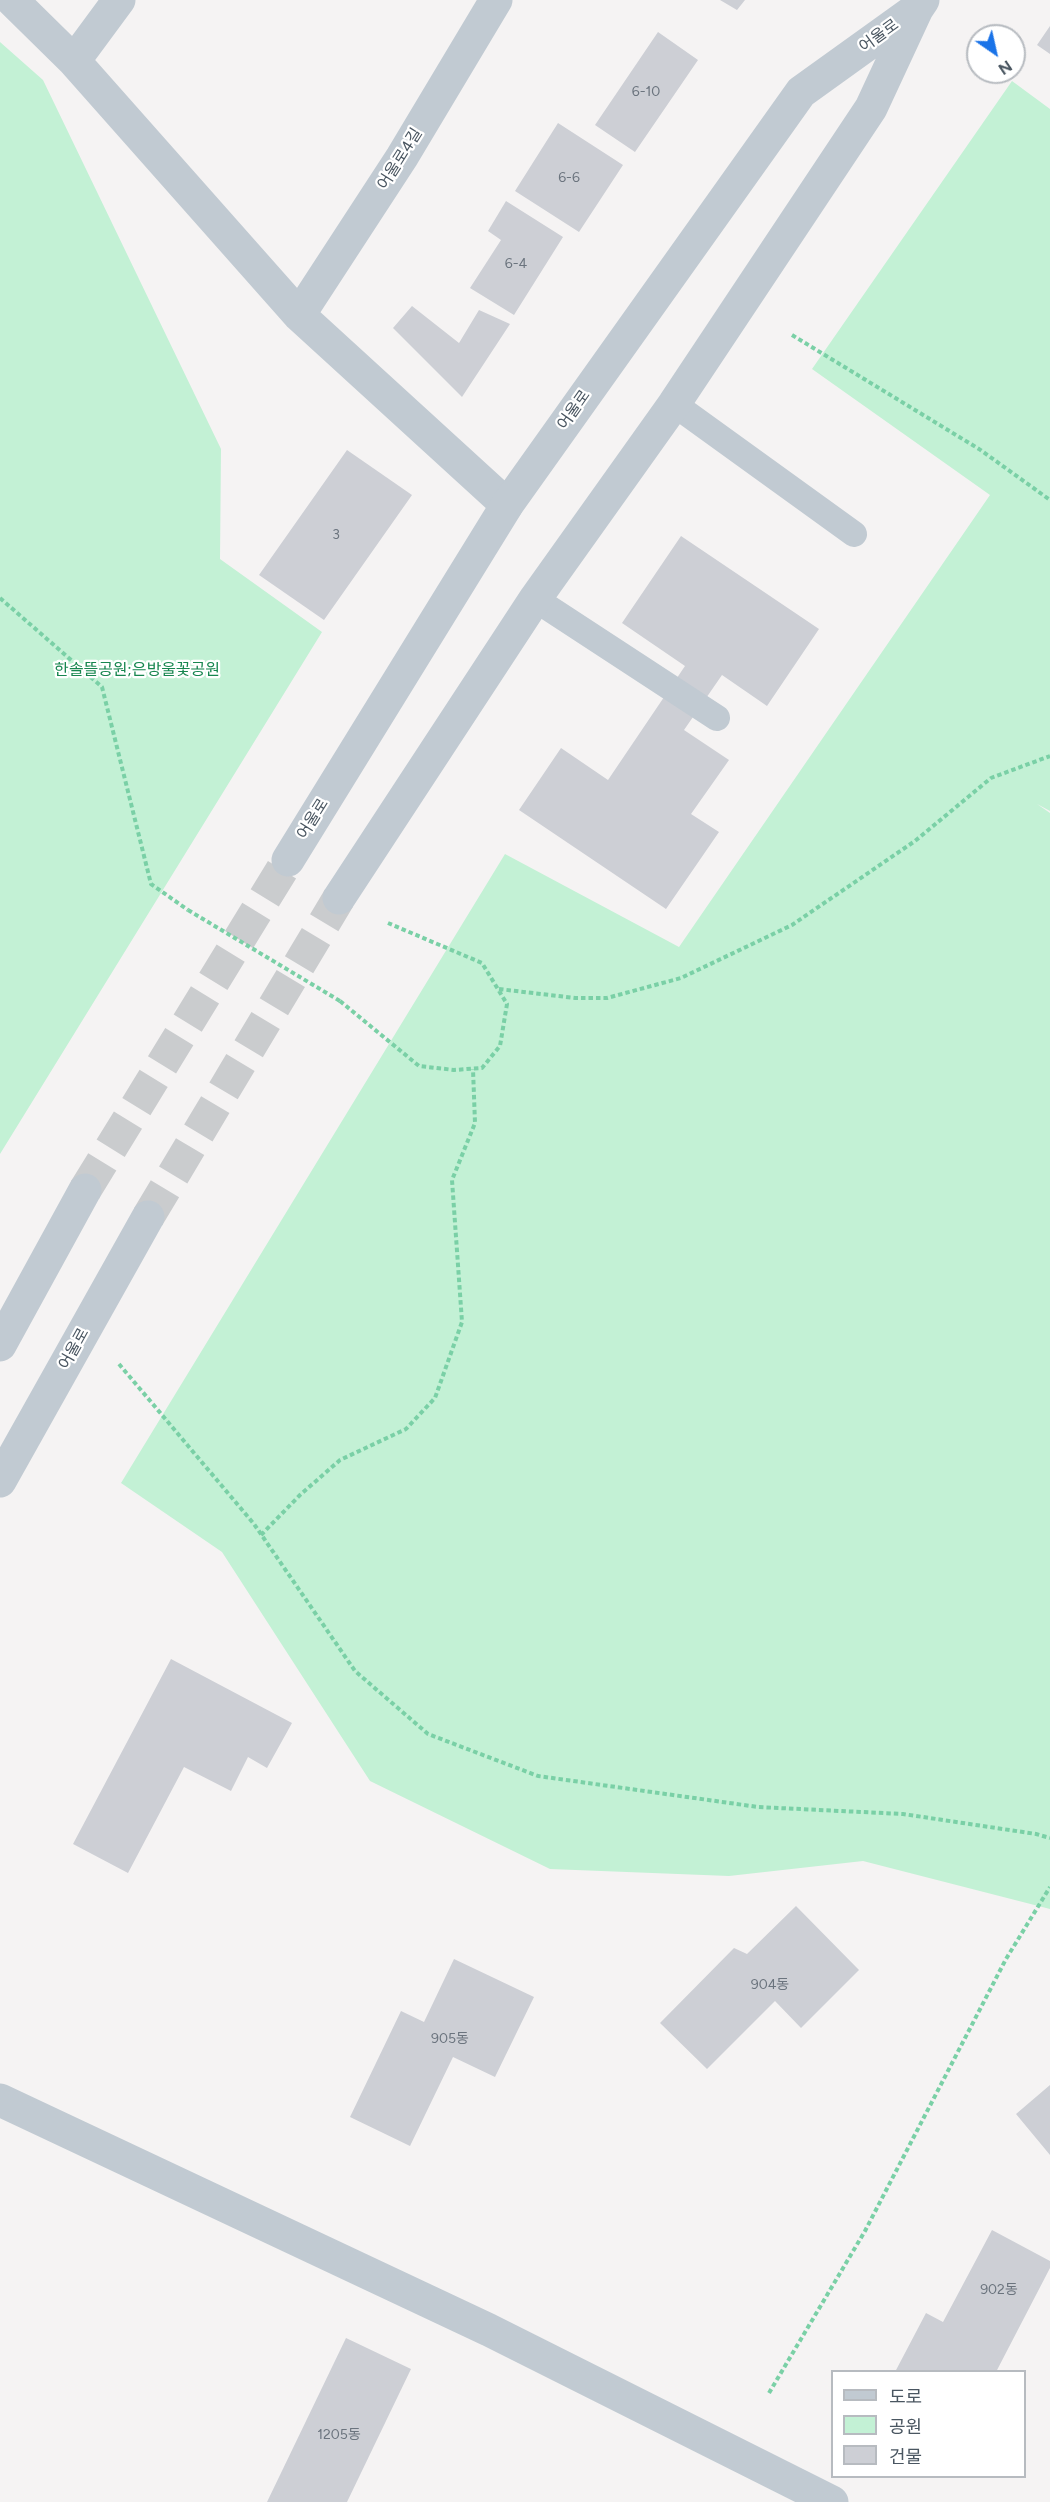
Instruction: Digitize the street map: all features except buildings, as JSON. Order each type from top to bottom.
[{"type":"street","points":[[12,0],[74,61],[299,315],[507,505]]},
{"type":"street","points":[[74,61],[119,0]]},
{"type":"street","name":"어울로4길","points":[[299,315],[402,157],[496,0]]},
{"type":"street","name":"어울로","points":[[339,898],[535,599],[674,404],[871,108],[920,4]]},
{"type":"street","name":"어울로","points":[[288,860],[507,505],[801,92],[920,4]]},
{"type":"street","points":[[0,1345],[85,1190]]},
{"type":"street","name":"어울로","points":[[0,1480],[148,1217]]},
{"type":"street","points":[[0,2100],[489,2330],[832,2502]]},
{"type":"lane","points":[[674,404],[854,534]]},
{"type":"lane","points":[[535,599],[717,718]]},
{"type":"path","points":[[792,335],[979,449],[1050,500]]},
{"type":"path","points":[[0,598],[102,687],[151,884],[188,910],[340,1001],[419,1066],[454,1071],[482,1068],[500,1046],[507,1004],[499,989],[482,963],[388,923]]},
{"type":"path","points":[[499,989],[574,998],[607,998],[681,978],[792,925],[915,841],[991,778],[1050,756]]},
{"type":"path","points":[[261,1535],[300,1495],[340,1460],[406,1429],[435,1398],[462,1322],[453,1180],[475,1123],[473,1069]]},
{"type":"path","points":[[119,1364],[192,1448],[261,1535],[355,1671],[428,1734],[538,1776],[758,1806],[903,1814],[1050,1838]]},
{"type":"path","points":[[769,2393],[865,2231],[1006,1959],[1050,1887]]},
{"type":"green space","name":"한솔뜰공원;은방울꽃공원","points":[[0,42],[43,80],[221,449],[220,559],[322,632],[0,1154]]},
{"type":"green space","points":[[1010,84],[1016,84],[1050,109],[1050,811],[1037,804],[1050,813],[1050,1909],[863,1861],[729,1876],[550,1869],[370,1781],[222,1552],[121,1483],[505,854],[679,947],[990,495],[812,369]]},
{"type":"tunnel","points":[[85,1190],[288,860]]},
{"type":"tunnel","points":[[148,1217],[339,898]]}]
